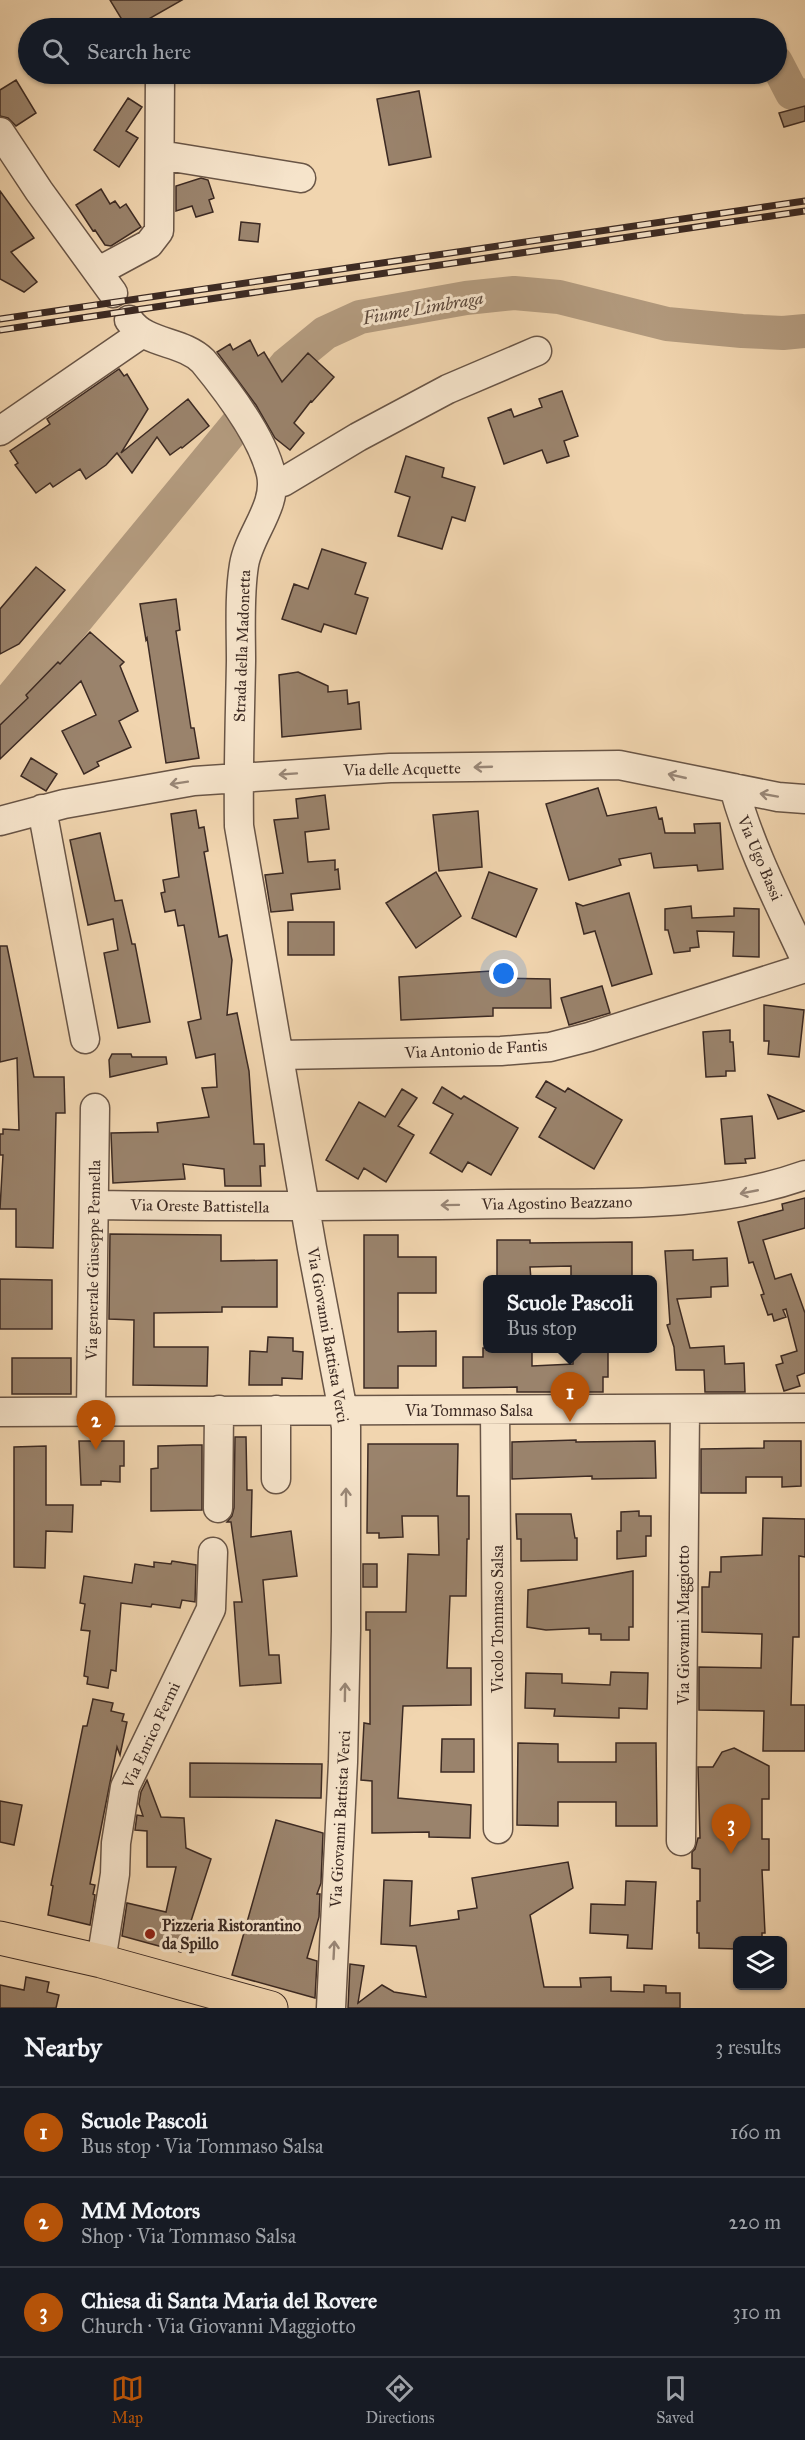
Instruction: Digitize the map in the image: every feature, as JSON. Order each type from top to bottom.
[{"type":"main road","points":[[0,1938],[101,1960],[271,2008]]},
{"type":"street","points":[[0,132],[39,191],[106,282],[149,244],[159,231],[160,84]]},
{"type":"street","points":[[160,154],[301,178]]},
{"type":"street","points":[[0,431],[136,339],[135,327],[196,355],[214,374],[264,452],[272,484],[283,482],[358,437],[448,389],[537,351]]},
{"type":"street","name":"Strada della Madonetta","points":[[237,776],[244,564],[269,500],[272,484]]},
{"type":"street","name":"Via delle Acquette","points":[[0,821],[42,809],[160,786],[237,776],[390,768],[619,765],[778,797],[805,799]]},
{"type":"street","name":"Via Giovanni Battista Verci","points":[[237,776],[240,837],[332,1359],[344,1410],[346,1631],[343,1762],[331,2008]]},
{"type":"street","name":"Via Ugo Bassi","points":[[734,788],[740,812],[755,848],[805,958]]},
{"type":"street","points":[[42,809],[85,1039]]},
{"type":"street","name":"Via Antonio de Fantis","points":[[279,1055],[501,1051],[550,1047],[610,1031],[805,968]]},
{"type":"street","name":"Via generale Giuseppe Pennella","points":[[91,1412],[95,1108]]},
{"type":"street","name":"Via Agostino Beazzano","points":[[306,1208],[685,1200],[723,1197],[761,1189],[805,1175]]},
{"type":"street","name":"Via Oreste Battistella","points":[[95,1205],[306,1208]]},
{"type":"street","name":"Via Tommaso Salsa","points":[[0,1412],[805,1408]]},
{"type":"street","name":"Via Giovanni Maggiotto","points":[[681,1840],[685,1409]]},
{"type":"street","points":[[218,1508],[219,1410]]},
{"type":"street","points":[[276,1410],[276,1479]]},
{"type":"street","name":"Vicolo Tommaso Salsa","points":[[495,1410],[498,1828]]},
{"type":"street","name":"Via Enrico Fermi","points":[[101,1960],[115,1874],[116,1843],[125,1787],[211,1609],[213,1552]]},
{"type":"building","points":[[110,0],[182,0],[150,18],[121,18]]},
{"type":"building","points":[[16,80],[36,113],[16,126],[8,118],[0,116],[0,90]]},
{"type":"building","points":[[419,91],[431,157],[389,165],[377,99]]},
{"type":"building","points":[[128,98],[142,107],[126,131],[138,138],[119,167],[94,150]]},
{"type":"building","points":[[805,106],[805,121],[784,127],[779,113]]},
{"type":"building","points":[[201,178],[208,180],[214,198],[209,200],[213,212],[196,217],[192,206],[176,211],[176,186]]},
{"type":"building","points":[[101,189],[110,204],[115,201],[120,208],[126,204],[141,227],[111,246],[105,245],[95,230],[93,231],[76,205]]},
{"type":"building","points":[[0,191],[34,238],[11,252],[37,282],[24,292],[0,279]]},
{"type":"building","points":[[241,222],[260,224],[258,242],[239,240]]},
{"type":"building","points":[[250,340],[258,356],[264,352],[282,382],[308,353],[334,377],[294,423],[304,433],[290,450],[275,438],[256,405],[217,352],[230,344],[233,350]]},
{"type":"building","points":[[119,369],[124,376],[127,374],[148,409],[121,453],[188,399],[209,426],[170,455],[157,437],[132,473],[117,453],[106,465],[86,479],[80,469],[53,487],[50,483],[36,493],[15,465],[18,463],[10,451],[50,424],[47,419]]},
{"type":"building","points":[[562,391],[578,436],[564,441],[569,456],[547,463],[542,450],[504,464],[488,418],[511,409],[514,417],[542,407],[539,399]]},
{"type":"building","points":[[406,456],[444,468],[442,477],[475,487],[465,521],[452,517],[442,549],[398,536],[410,497],[395,492]]},
{"type":"building","points":[[322,549],[366,563],[355,594],[368,598],[356,634],[324,624],[321,632],[282,619],[294,584],[308,589]]},
{"type":"building","points":[[36,567],[65,590],[19,644],[0,654],[0,609]]},
{"type":"building","points":[[176,599],[180,630],[176,631],[191,728],[194,728],[199,758],[166,763],[140,604]]},
{"type":"building","points":[[90,632],[124,662],[120,666],[138,711],[119,721],[131,747],[97,762],[99,766],[84,774],[62,731],[96,715],[81,681],[0,759],[0,725],[28,698],[26,695]]},
{"type":"building","points":[[298,672],[328,686],[328,692],[347,690],[348,704],[359,702],[361,729],[282,737],[279,675]]},
{"type":"building","points":[[31,758],[57,774],[46,791],[21,776]]},
{"type":"building","points":[[598,788],[607,816],[656,807],[659,819],[662,818],[665,833],[695,833],[694,824],[720,823],[723,869],[698,871],[697,865],[654,868],[651,853],[619,859],[621,865],[569,880],[546,804]]},
{"type":"building","points":[[325,795],[329,829],[305,832],[308,862],[335,860],[340,889],[291,894],[293,910],[271,912],[265,875],[283,873],[274,820],[298,818],[296,799]]},
{"type":"building","points":[[196,810],[199,828],[204,827],[208,851],[204,852],[219,937],[227,935],[232,960],[227,1015],[237,1013],[249,1071],[254,1144],[264,1144],[265,1166],[260,1166],[261,1186],[225,1186],[224,1169],[183,1164],[185,1179],[113,1183],[111,1133],[158,1132],[157,1123],[209,1117],[202,1088],[217,1087],[215,1054],[196,1058],[188,1022],[201,1019],[184,925],[178,926],[175,910],[165,912],[161,893],[165,892],[163,880],[179,877],[171,814]]},
{"type":"building","points":[[478,811],[482,867],[439,871],[433,815]]},
{"type":"building","points":[[100,833],[115,901],[122,900],[132,944],[135,944],[150,1022],[118,1028],[104,953],[118,950],[113,919],[88,925],[70,840]]},
{"type":"building","points":[[436,872],[461,916],[416,948],[386,903]]},
{"type":"building","points":[[489,872],[537,889],[516,937],[472,918]]},
{"type":"building","points":[[629,893],[652,974],[612,986],[595,931],[584,934],[576,903],[583,906]]},
{"type":"building","points":[[691,906],[692,918],[734,916],[734,908],[759,909],[759,957],[733,956],[734,932],[697,931],[699,947],[674,953],[668,930],[665,930],[665,909]]},
{"type":"building","points":[[288,922],[334,922],[334,955],[288,955]]},
{"type":"building","points":[[0,946],[7,946],[34,1077],[64,1077],[65,1113],[56,1113],[53,1248],[16,1247],[16,1209],[0,1209],[3,1155],[0,1155],[0,1134],[3,1134],[3,1129],[19,1130],[17,1058],[0,1062]]},
{"type":"building","points":[[491,971],[491,978],[550,979],[551,1008],[493,1008],[493,1016],[401,1020],[399,977]]},
{"type":"building","points":[[602,986],[610,1013],[569,1025],[561,998]]},
{"type":"building","points":[[764,1005],[804,1010],[799,1057],[768,1054],[769,1041],[764,1041]]},
{"type":"building","points":[[730,1030],[735,1071],[726,1071],[726,1076],[706,1077],[703,1032]]},
{"type":"building","points":[[112,1054],[131,1054],[132,1057],[166,1057],[167,1064],[110,1077],[109,1060]]},
{"type":"building","points":[[546,1081],[565,1092],[568,1088],[622,1120],[594,1169],[539,1137],[556,1108],[536,1097]]},
{"type":"building","points":[[442,1087],[461,1099],[464,1096],[518,1128],[491,1175],[468,1162],[462,1172],[430,1153],[453,1114],[433,1103]]},
{"type":"building","points":[[402,1089],[417,1098],[398,1126],[414,1135],[386,1182],[364,1168],[358,1179],[326,1160],[359,1102],[385,1117]]},
{"type":"building","points":[[768,1095],[805,1111],[778,1119]]},
{"type":"building","points":[[752,1116],[755,1158],[745,1159],[746,1163],[725,1164],[721,1119]]},
{"type":"building","points":[[805,1198],[805,1228],[763,1240],[775,1279],[791,1274],[805,1313],[805,1373],[797,1376],[800,1386],[784,1391],[776,1365],[783,1363],[781,1356],[797,1351],[786,1309],[783,1310],[786,1317],[774,1321],[772,1314],[768,1315],[761,1295],[764,1294],[753,1262],[749,1263],[738,1222],[783,1210],[782,1204]]},
{"type":"building","points":[[110,1234],[221,1235],[221,1261],[277,1260],[277,1307],[222,1307],[222,1312],[154,1313],[154,1347],[208,1347],[207,1386],[133,1385],[134,1320],[109,1319]]},
{"type":"building","points":[[364,1235],[398,1235],[398,1257],[436,1257],[436,1293],[398,1293],[398,1332],[436,1331],[436,1366],[398,1366],[398,1388],[364,1388]]},
{"type":"building","points":[[497,1240],[530,1240],[530,1243],[632,1242],[632,1275],[571,1275],[571,1266],[530,1267],[531,1275],[497,1275]]},
{"type":"building","points":[[693,1250],[693,1260],[727,1258],[728,1286],[711,1287],[711,1297],[677,1299],[690,1348],[724,1346],[725,1364],[744,1363],[745,1392],[705,1392],[704,1370],[676,1370],[674,1347],[667,1325],[670,1324],[665,1251]]},
{"type":"building","points":[[0,1279],[52,1280],[52,1329],[0,1329]]},
{"type":"building","points":[[268,1337],[293,1338],[293,1351],[303,1352],[302,1379],[282,1378],[282,1385],[249,1385],[250,1351],[267,1352]]},
{"type":"building","points":[[483,1353],[532,1353],[532,1366],[573,1364],[573,1353],[608,1353],[608,1377],[603,1377],[603,1392],[517,1392],[517,1387],[463,1388],[463,1357],[483,1357]]},
{"type":"building","points":[[12,1358],[71,1358],[71,1394],[12,1394]]},
{"type":"building","points":[[235,1437],[246,1437],[247,1490],[252,1490],[251,1537],[291,1531],[297,1576],[263,1580],[269,1655],[279,1655],[281,1683],[240,1686],[234,1602],[242,1602],[231,1522],[227,1522],[234,1508]]},
{"type":"building","points":[[576,1440],[576,1442],[655,1441],[656,1478],[592,1479],[592,1476],[512,1479],[512,1442]]},
{"type":"building","points":[[79,1441],[124,1441],[124,1466],[120,1466],[120,1482],[101,1481],[101,1485],[81,1485]]},
{"type":"building","points":[[764,1441],[801,1441],[801,1486],[782,1487],[782,1477],[746,1477],[746,1493],[701,1493],[701,1449],[764,1448]]},
{"type":"building","points":[[368,1444],[458,1444],[457,1496],[469,1496],[469,1539],[467,1539],[466,1596],[450,1596],[447,1668],[471,1668],[471,1705],[403,1706],[398,1798],[471,1805],[470,1838],[429,1837],[429,1832],[372,1833],[372,1781],[361,1780],[364,1723],[370,1724],[370,1630],[366,1630],[366,1612],[406,1612],[408,1554],[439,1555],[438,1516],[402,1516],[403,1537],[379,1538],[379,1533],[367,1533]]},
{"type":"building","points":[[202,1445],[202,1510],[151,1511],[151,1469],[158,1468],[158,1446]]},
{"type":"building","points":[[46,1446],[46,1505],[73,1505],[72,1532],[46,1531],[45,1568],[14,1567],[14,1447]]},
{"type":"building","points":[[639,1511],[639,1516],[651,1516],[651,1536],[646,1536],[646,1556],[617,1559],[617,1531],[621,1531],[621,1512]]},
{"type":"building","points":[[516,1514],[571,1514],[575,1538],[577,1538],[577,1560],[521,1561],[521,1539],[517,1539]]},
{"type":"building","points":[[763,1518],[805,1519],[805,1557],[799,1556],[799,1637],[793,1637],[791,1705],[805,1705],[805,1751],[763,1751],[764,1711],[699,1710],[699,1667],[761,1668],[762,1634],[702,1632],[702,1587],[709,1587],[710,1572],[721,1572],[721,1557],[762,1555]]},
{"type":"building","points":[[172,1561],[196,1565],[195,1602],[182,1600],[180,1608],[121,1603],[116,1671],[111,1670],[108,1688],[87,1684],[88,1677],[84,1676],[90,1631],[81,1630],[85,1604],[80,1603],[84,1576],[132,1583],[135,1564],[154,1567],[154,1562],[171,1564]]},
{"type":"building","points":[[363,1564],[377,1564],[377,1587],[363,1587]]},
{"type":"building","points":[[633,1571],[633,1627],[629,1627],[629,1640],[601,1640],[601,1634],[589,1634],[589,1628],[546,1630],[527,1627],[528,1590]]},
{"type":"building","points":[[611,1672],[648,1673],[647,1709],[619,1708],[619,1718],[554,1716],[555,1709],[525,1708],[526,1673],[562,1674],[562,1683],[610,1685]]},
{"type":"building","points":[[93,1699],[113,1703],[111,1711],[124,1714],[122,1721],[127,1722],[120,1755],[117,1747],[90,1884],[95,1885],[93,1894],[95,1895],[90,1925],[48,1915],[53,1886],[51,1885],[83,1726],[87,1726]]},
{"type":"building","points":[[442,1739],[474,1739],[474,1772],[441,1772]]},
{"type":"building","points":[[518,1743],[558,1744],[558,1762],[616,1762],[616,1743],[656,1743],[657,1826],[616,1826],[616,1802],[558,1802],[558,1826],[517,1825]]},
{"type":"building","points":[[734,1748],[769,1766],[769,1799],[762,1799],[762,1839],[769,1839],[769,1870],[762,1870],[765,1933],[762,1933],[762,1936],[733,1936],[733,1949],[699,1948],[697,1901],[700,1901],[700,1869],[692,1868],[692,1852],[700,1838],[698,1767],[713,1767],[722,1752]]},
{"type":"building","points":[[190,1763],[322,1764],[321,1798],[190,1797]]},
{"type":"building","points":[[147,1780],[161,1817],[184,1818],[186,1848],[211,1859],[181,1952],[122,1936],[127,1903],[166,1912],[176,1867],[147,1867],[147,1831],[135,1830],[137,1815],[143,1816],[139,1804],[141,1792]]},
{"type":"building","points":[[0,1801],[22,1805],[14,1845],[0,1842]]},
{"type":"building","points":[[276,1820],[323,1833],[321,1883],[317,1894],[320,1894],[319,1917],[307,1958],[317,1961],[315,1998],[232,1975]]},
{"type":"building","points":[[568,1862],[573,1888],[530,1915],[544,1987],[581,1987],[580,1978],[611,1977],[611,1991],[644,1992],[644,1985],[666,1986],[666,1993],[680,1993],[680,2008],[348,2008],[350,1964],[364,1966],[358,2003],[382,1985],[394,1992],[426,1997],[416,1946],[381,1944],[384,1880],[412,1881],[410,1926],[459,1919],[458,1911],[477,1908],[472,1878]]},
{"type":"building","points":[[626,1881],[656,1882],[652,1949],[627,1948],[628,1935],[590,1933],[591,1904],[625,1905]]},
{"type":"building","points":[[26,1977],[49,1982],[47,1992],[59,1995],[56,2008],[0,2008],[0,1985],[24,1990]]},
{"type":"waterway","name":"Fiume Limbraga","points":[[787,83],[792,93],[805,96]]},
{"type":"waterway","name":"Fiume Limbraga","points":[[0,712],[286,365],[325,333],[360,317],[466,298],[514,293],[559,297],[667,324],[742,331],[783,333],[805,331]]},
{"type":"railway","points":[[0,319],[805,201]]},
{"type":"railway","points":[[0,330],[805,211]]},
{"type":"place","name":"Scuole Pascoli","points":[[570,1422]]},
{"type":"place","name":"MM Motors","points":[[96,1450]]},
{"type":"place","name":"Chiesa di Santa Maria del Rovere","points":[[731,1854]]},
{"type":"place","name":"Pizzeria Ristorantino da Spillo","points":[[150,1934]]}]
